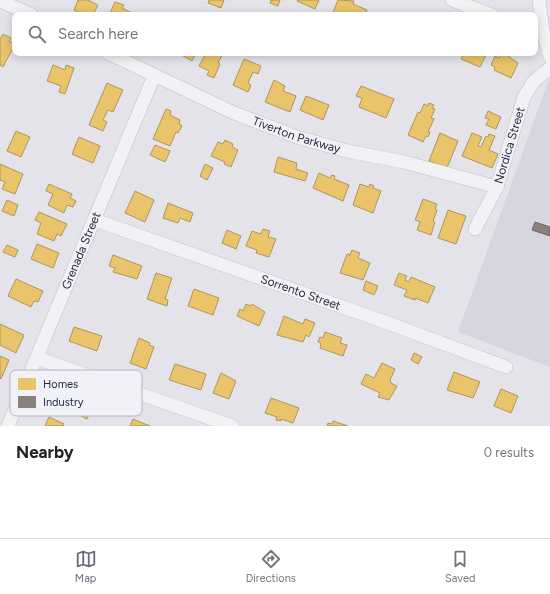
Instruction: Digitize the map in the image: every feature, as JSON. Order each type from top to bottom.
[{"type":"street","points":[[0,0],[26,12]]},
{"type":"street","points":[[452,0],[484,12]]},
{"type":"street","points":[[539,0],[539,30],[550,57]]},
{"type":"street","name":"Tiverton Parkway","points":[[114,56],[234,113],[297,136],[347,151],[404,162],[497,187]]},
{"type":"street","name":"Nordica Street","points":[[475,229],[497,187],[524,97],[534,81],[550,68]]},
{"type":"street","name":"Grenada Street","points":[[32,370],[154,76]]},
{"type":"street","name":"Sorrento Street","points":[[95,220],[388,323],[506,367]]},
{"type":"street","points":[[37,358],[71,370]]},
{"type":"street","points":[[142,395],[232,426]]},
{"type":"street","name":"Grenada Street","points":[[8,426],[12,416]]},
{"type":"shaded area","points":[[549,79],[550,81],[550,367],[458,332]]},
{"type":"building: Homes","points":[[78,0],[88,0],[98,5],[94,12],[78,12],[74,10]]},
{"type":"building: Homes","points":[[209,0],[224,0],[221,8],[208,3]]},
{"type":"building: Homes","points":[[271,0],[280,0],[278,6],[270,3]]},
{"type":"building: Homes","points":[[319,0],[315,9],[297,1]]},
{"type":"building: Homes","points":[[338,0],[354,1],[353,4],[367,10],[366,12],[333,12]]},
{"type":"building: Homes","points":[[115,2],[124,5],[122,8],[130,12],[110,12]]},
{"type":"building: Homes","points":[[3,34],[11,38],[9,41],[12,42],[12,50],[3,67],[0,65],[0,39]]},
{"type":"building: Homes","points":[[183,56],[194,56],[192,61]]},
{"type":"building: Homes","points":[[204,56],[222,56],[214,78],[207,75],[209,71],[199,66]]},
{"type":"building: Homes","points":[[462,56],[486,56],[480,67],[461,59]]},
{"type":"building: Homes","points":[[495,56],[499,58],[500,56],[508,56],[518,63],[511,78],[494,70],[495,67],[491,65]]},
{"type":"building: Homes","points":[[244,59],[261,66],[258,74],[253,72],[248,83],[251,85],[248,92],[233,85]]},
{"type":"building: Homes","points":[[53,65],[65,70],[66,65],[74,68],[65,94],[59,92],[61,86],[47,81]]},
{"type":"building: Homes","points":[[274,80],[285,86],[283,91],[296,96],[290,112],[265,102]]},
{"type":"building: Homes","points":[[107,83],[123,90],[113,112],[108,110],[103,120],[107,122],[103,131],[89,125]]},
{"type":"building: Homes","points":[[361,86],[394,99],[386,118],[359,107],[362,98],[356,96]]},
{"type":"building: Homes","points":[[306,96],[329,105],[323,120],[300,110]]},
{"type":"building: Homes","points":[[429,103],[434,105],[432,108],[435,109],[431,118],[434,119],[428,132],[430,132],[428,137],[426,136],[423,142],[408,135],[418,112],[420,113],[424,104],[428,106]]},
{"type":"building: Homes","points":[[166,109],[171,111],[170,115],[180,120],[179,124],[182,126],[178,133],[176,132],[170,146],[153,139]]},
{"type":"building: Homes","points":[[488,111],[501,117],[496,129],[486,125],[489,119],[485,118]]},
{"type":"building: Homes","points":[[16,131],[30,137],[21,157],[7,151]]},
{"type":"building: Homes","points":[[440,133],[458,141],[447,168],[429,161]]},
{"type":"building: Homes","points":[[472,133],[482,137],[478,146],[481,147],[486,136],[488,137],[489,134],[495,136],[489,150],[498,154],[492,168],[462,156]]},
{"type":"building: Homes","points":[[79,137],[100,146],[93,163],[72,154]]},
{"type":"building: Homes","points":[[225,140],[233,144],[232,147],[238,150],[231,167],[224,164],[225,162],[211,156],[218,142],[223,144]]},
{"type":"building: Homes","points":[[155,145],[170,151],[165,162],[150,155]]},
{"type":"building: Homes","points":[[278,157],[297,163],[296,169],[308,173],[305,181],[274,172]]},
{"type":"building: Homes","points":[[0,164],[23,174],[15,194],[2,189],[5,182],[0,180]]},
{"type":"building: Homes","points":[[205,164],[213,168],[207,180],[200,176]]},
{"type":"building: Homes","points":[[319,173],[330,178],[332,175],[335,176],[334,179],[349,185],[343,201],[313,188]]},
{"type":"building: Homes","points":[[49,184],[72,194],[70,198],[76,201],[73,207],[67,205],[64,213],[48,205],[53,194],[46,191]]},
{"type":"building: Homes","points":[[360,184],[369,187],[370,184],[374,186],[373,188],[381,191],[373,213],[353,205]]},
{"type":"building: Homes","points":[[135,191],[154,200],[145,222],[125,213]]},
{"type":"building: Homes","points":[[423,199],[437,204],[435,209],[437,210],[433,221],[435,222],[431,235],[417,230],[420,222],[415,220]]},
{"type":"building: Homes","points":[[7,200],[18,205],[14,216],[2,211]]},
{"type":"building: Homes","points":[[168,203],[193,213],[190,222],[180,218],[178,223],[163,218]]},
{"type":"building: Homes","points":[[448,210],[466,216],[456,244],[438,238]]},
{"type":"building: Homes","points":[[39,212],[67,224],[61,236],[57,234],[54,241],[37,234],[41,223],[35,220]]},
{"type":"building: Homes","points":[[263,229],[270,231],[268,237],[276,239],[269,257],[256,253],[257,250],[246,246],[252,231],[261,234]]},
{"type":"building: Homes","points":[[227,230],[241,236],[236,249],[222,243]]},
{"type":"building: Homes","points":[[37,244],[59,253],[53,268],[31,259]]},
{"type":"building: Homes","points":[[7,245],[18,250],[15,257],[3,252]]},
{"type":"building: Homes","points":[[352,250],[360,253],[358,258],[370,263],[363,280],[340,273],[347,254],[350,255]]},
{"type":"building: Homes","points":[[113,255],[142,266],[137,279],[113,272],[115,268],[109,266]]},
{"type":"building: Homes","points":[[156,273],[172,278],[165,299],[168,300],[167,306],[147,299]]},
{"type":"building: Homes","points":[[399,273],[407,276],[405,280],[409,282],[411,277],[435,287],[428,303],[404,296],[407,290],[394,285]]},
{"type":"building: Homes","points":[[16,279],[43,291],[38,302],[34,301],[31,307],[8,296]]},
{"type":"building: Homes","points":[[366,281],[378,286],[374,295],[363,290]]},
{"type":"building: Homes","points":[[194,289],[219,298],[213,315],[188,306]]},
{"type":"building: Homes","points":[[246,304],[251,306],[252,304],[265,312],[259,326],[237,316],[240,309],[243,311]]},
{"type":"building: Homes","points":[[284,316],[303,324],[305,319],[315,323],[309,337],[306,335],[303,342],[277,335]]},
{"type":"building: Homes","points":[[0,324],[24,335],[16,353],[0,345]]},
{"type":"building: Homes","points":[[74,327],[102,336],[97,351],[69,341]]},
{"type":"building: Homes","points":[[325,332],[342,338],[340,343],[347,345],[343,356],[320,348],[321,343],[318,342],[320,337],[323,338]]},
{"type":"building: Homes","points":[[139,338],[150,343],[149,345],[154,347],[146,369],[130,363]]},
{"type":"building: Homes","points":[[414,353],[422,357],[418,364],[411,360]]},
{"type":"building: Homes","points":[[0,356],[9,360],[1,379],[0,378]]},
{"type":"building: Homes","points":[[382,363],[395,369],[390,380],[391,383],[397,386],[389,400],[378,397],[380,393],[361,384],[366,374],[374,378]]},
{"type":"building: Homes","points":[[175,364],[206,374],[201,390],[169,380]]},
{"type":"building: Homes","points":[[454,372],[480,382],[473,398],[447,390]]},
{"type":"building: Homes","points":[[221,373],[236,381],[229,399],[213,393]]},
{"type":"building: Homes","points":[[501,389],[518,396],[511,413],[494,406]]},
{"type":"building: Homes","points":[[271,398],[299,408],[293,423],[281,419],[281,421],[276,420],[277,417],[265,413]]},
{"type":"building: Homes","points":[[81,416],[88,416],[87,419]]},
{"type":"building: Homes","points":[[49,417],[64,424],[63,426],[45,426]]},
{"type":"building: Homes","points":[[133,419],[150,426],[130,426]]},
{"type":"building: Homes","points":[[333,421],[348,426],[327,426],[328,423],[332,424]]},
{"type":"building: Industry","points":[[535,222],[550,227],[550,236],[532,230]]}]
